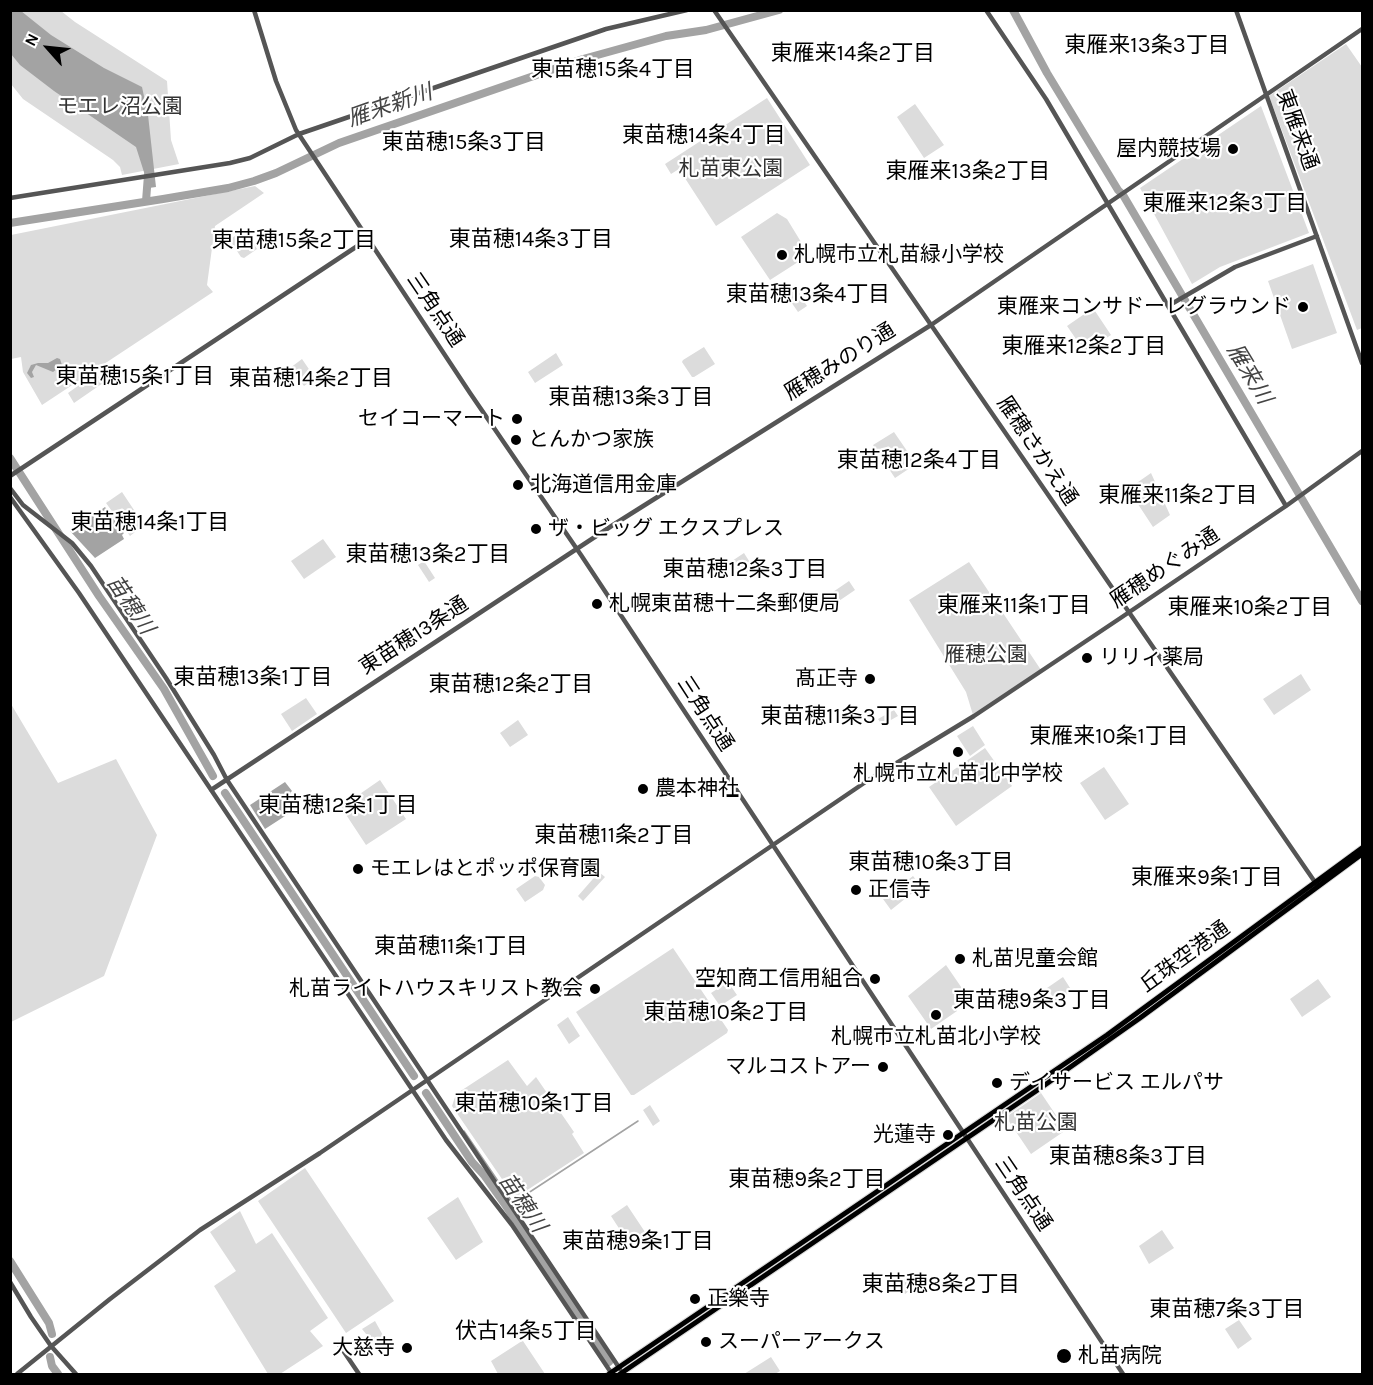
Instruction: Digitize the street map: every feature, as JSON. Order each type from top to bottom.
[{"type":"main road","name":"丘珠空港通","points":[[1317,885],[1362,848]]},
{"type":"main road","name":"丘珠空港通","points":[[610,1374],[621,1372],[1140,1018],[1317,885],[1362,854]]},
{"type":"street","points":[[254,10],[283,99],[299,134]]},
{"type":"street","points":[[10,198],[250,158],[299,134],[606,29],[687,10]]},
{"type":"street","points":[[986,10],[1037,84],[1286,506]]},
{"type":"street","name":"東雁来通","points":[[1236,10],[1362,363]]},
{"type":"street","name":"雁穂さかえ通","points":[[715,12],[1317,885]]},
{"type":"street","points":[[1266,94],[1362,29]]},
{"type":"street","name":"雁穂みのり通","points":[[575,550],[931,325],[1266,94]]},
{"type":"street","name":"三角点通","points":[[299,134],[1123,1374]]},
{"type":"street","points":[[1168,306],[1235,267],[1317,236]]},
{"type":"street","points":[[11,476],[368,239]]},
{"type":"street","name":"雁穂めぐみ通","points":[[17,1374],[200,1230],[414,1090],[867,781],[977,714],[1128,613],[1362,452]]},
{"type":"street","points":[[10,488],[22,505],[78,549],[166,678],[227,780],[621,1372]]},
{"type":"street","points":[[10,497],[79,593],[465,1166],[512,1225],[610,1374]]},
{"type":"street","name":"東苗穂13条通","points":[[211,790],[575,550]]},
{"type":"street","points":[[10,1282],[51,1346],[76,1374]]},
{"type":"street","points":[[338,1343],[359,1374]]},
{"type":"street","points":[[60,1357],[71,1374]]},
{"type":"green space","name":"モエレ沼公園","points":[[10,11],[61,11],[167,81],[171,140],[179,164],[122,175],[120,167],[113,160],[23,99],[11,84]]},
{"type":"green space","points":[[1346,44],[1362,67],[1362,328],[1357,330],[1269,96]]},
{"type":"green space","name":"札苗東公園","points":[[767,98],[810,165],[716,226],[679,169],[671,174],[665,164]]},
{"type":"green space","points":[[915,104],[944,145],[924,158],[897,117]]},
{"type":"green space","points":[[1261,106],[1309,233],[1220,267],[1192,284],[1140,188]]},
{"type":"green space","points":[[255,186],[264,193],[215,226],[207,285],[213,292],[42,405],[23,372],[21,357],[11,359],[11,235]]},
{"type":"green space","points":[[777,213],[787,219],[809,255],[770,280],[741,237]]},
{"type":"green space","points":[[245,229],[257,249],[244,258],[231,242],[232,238]]},
{"type":"green space","name":"東雁来コンサドーレグラウンド","points":[[1313,264],[1337,333],[1292,349],[1268,281]]},
{"type":"green space","points":[[796,288],[807,306],[798,312],[787,296]]},
{"type":"green space","points":[[1093,308],[1111,335],[1085,352],[1067,326]]},
{"type":"green space","points":[[704,347],[715,364],[692,377],[682,362]]},
{"type":"green space","points":[[556,353],[563,365],[535,383],[528,372]]},
{"type":"green space","points":[[302,359],[315,378],[304,386],[290,368]]},
{"type":"green space","points":[[96,373],[103,383],[74,403],[68,393]]},
{"type":"green space","points":[[894,432],[916,464],[895,478],[873,445]]},
{"type":"green space","points":[[1151,473],[1170,515],[1153,527],[1128,489]]},
{"type":"green space","points":[[122,492],[144,525],[130,536],[106,503]]},
{"type":"green space","points":[[323,539],[336,557],[304,579],[291,561]]},
{"type":"green space","points":[[744,553],[756,572],[745,579],[732,561]]},
{"type":"green space","points":[[424,561],[435,578],[429,582],[418,565]]},
{"type":"green space","name":"雁穂公園","points":[[969,562],[1041,670],[973,715],[966,692],[909,600]]},
{"type":"green space","points":[[849,581],[855,590],[836,603],[830,594]]},
{"type":"green space","points":[[1301,674],[1311,690],[1274,715],[1263,699]]},
{"type":"green space","points":[[306,698],[317,714],[292,731],[281,714]]},
{"type":"green space","points":[[11,704],[58,783],[116,759],[157,835],[104,976],[11,1022]]},
{"type":"green space","points":[[894,710],[898,716],[882,725],[878,719]]},
{"type":"green space","points":[[518,720],[528,735],[510,747],[500,733]]},
{"type":"green space","points":[[973,726],[985,745],[970,756],[957,736]]},
{"type":"green space","points":[[985,748],[1012,786],[956,826],[929,787]]},
{"type":"green space","points":[[1104,767],[1129,804],[1105,820],[1080,783]]},
{"type":"green space","points":[[380,780],[406,819],[366,845],[341,807]]},
{"type":"green space","points":[[599,872],[605,877],[583,901],[578,896]]},
{"type":"green space","points":[[535,876],[539,877],[545,885],[543,890],[525,902],[516,889]]},
{"type":"green space","points":[[913,876],[921,886],[891,910],[883,899]]},
{"type":"green space","points":[[673,948],[728,1030],[727,1033],[631,1095],[576,1012]]},
{"type":"green space","points":[[946,965],[968,997],[954,1007],[957,1011],[931,1029],[908,996]]},
{"type":"green space","points":[[1063,977],[1072,991],[1056,1002],[1047,988]]},
{"type":"green space","points":[[1318,979],[1331,997],[1302,1017],[1290,999]]},
{"type":"green space","points":[[728,982],[737,995],[720,1006],[711,993]]},
{"type":"green space","points":[[568,1017],[580,1036],[569,1044],[557,1025]]},
{"type":"green space","points":[[508,1060],[527,1086],[536,1077],[574,1132],[572,1134],[584,1153],[515,1198],[452,1106],[456,1094]]},
{"type":"green space","name":"札苗公園","points":[[1041,1093],[1066,1130],[1031,1154],[1006,1117]]},
{"type":"green space","points":[[650,1105],[660,1121],[653,1126],[643,1110]]},
{"type":"green space","points":[[305,1168],[394,1301],[346,1333],[258,1201]]},
{"type":"green space","points":[[458,1197],[483,1242],[456,1260],[427,1218]]},
{"type":"green space","points":[[627,1205],[649,1238],[633,1250],[611,1216]]},
{"type":"green space","points":[[240,1211],[256,1244],[272,1233],[328,1318],[310,1331],[323,1346],[280,1374],[268,1374],[214,1286],[236,1271],[210,1232]]},
{"type":"green space","points":[[1162,1230],[1174,1248],[1149,1264],[1139,1246]]},
{"type":"green space","points":[[909,1275],[917,1285],[905,1294],[897,1284]]},
{"type":"green space","points":[[1239,1320],[1252,1339],[1238,1349],[1225,1329]]},
{"type":"green space","points":[[375,1321],[385,1339],[375,1345],[362,1329]]},
{"type":"green space","points":[[522,1341],[545,1374],[498,1374],[491,1361]]},
{"type":"green space","points":[[771,1357],[780,1371],[775,1374],[744,1374]]},
{"type":"shaded area","points":[[10,11],[21,11],[51,35],[104,68],[142,87],[148,115],[156,187],[149,188],[136,147],[20,65],[11,54]]},
{"type":"shaded area","points":[[57,358],[60,359],[62,365],[53,372],[36,365],[32,372],[34,377],[31,378],[27,373],[31,365],[48,363]]},
{"type":"shaded area","points":[[105,507],[124,533],[122,535],[124,539],[95,558],[70,531]]},
{"type":"shaded area","points":[[285,782],[299,807],[265,829],[250,805]]},
{"type":"waterway","name":"雁来新川","points":[[10,223],[228,188],[254,181],[339,143],[583,59],[666,36],[706,30],[779,10]]},
{"type":"waterway","name":"雁来川","points":[[1013,10],[1047,73],[1123,195],[1362,601]]},
{"type":"waterway","points":[[146,201],[148,175]]},
{"type":"waterway","name":"苗穂川","points":[[10,458],[99,596],[164,689],[213,776]]},
{"type":"waterway","name":"苗穂川","points":[[225,793],[414,1076]]},
{"type":"waterway","name":"苗穂川","points":[[426,1093],[472,1162],[506,1206],[609,1362]]},
{"type":"waterway","points":[[464,1131],[513,1203],[638,1121]]},
{"type":"waterway","points":[[10,1261],[49,1323],[52,1334]]},
{"type":"waterway","points":[[50,1357],[52,1366],[58,1374]]},
{"type":"place","name":"屋内競技場","points":[[1233,149]]},
{"type":"place","name":"札幌市立札苗緑小学校","points":[[782,255]]},
{"type":"place","name":"東雁来コンサドーレグラウンド","points":[[1303,307]]},
{"type":"place","name":"セイコーマート","points":[[517,419]]},
{"type":"place","name":"とんかつ家族","points":[[516,440]]},
{"type":"place","name":"北海道信用金庫","points":[[518,485]]},
{"type":"place","name":"ザ・ビッグ エクスプレス","points":[[536,529]]},
{"type":"place","name":"札幌東苗穂十二条郵便局","points":[[597,604]]},
{"type":"place","name":"リリィ薬局","points":[[1087,658]]},
{"type":"place","name":"髙正寺","points":[[870,679]]},
{"type":"place","name":"札幌市立札苗北中学校","points":[[958,752]]},
{"type":"place","name":"農本神社","points":[[643,789]]},
{"type":"place","name":"モエレはとポッポ保育園","points":[[358,869]]},
{"type":"place","name":"正信寺","points":[[856,890]]},
{"type":"place","name":"札苗児童会館","points":[[960,959]]},
{"type":"place","name":"空知商工信用組合","points":[[875,979]]},
{"type":"place","name":"札苗ライトハウスキリスト教会","points":[[595,989]]},
{"type":"place","name":"札幌市立札苗北小学校","points":[[936,1015]]},
{"type":"place","name":"マルコストアー","points":[[883,1067]]},
{"type":"place","name":"デイサービス エルパサ","points":[[997,1083]]},
{"type":"place","name":"光蓮寺","points":[[948,1135]]},
{"type":"place","name":"正樂寺","points":[[695,1299]]},
{"type":"place","name":"スーパーアークス","points":[[706,1342]]},
{"type":"place","name":"大慈寺","points":[[407,1348]]},
{"type":"place","name":"札苗病院","points":[[1064,1356]]},
{"type":"district","name":"東雁来13条3丁目","points":[[1147,46]]},
{"type":"district","name":"東雁来14条2丁目","points":[[853,54]]},
{"type":"district","name":"東苗穂15条4丁目","points":[[613,70]]},
{"type":"district","name":"東苗穂14条4丁目","points":[[704,136]]},
{"type":"district","name":"東苗穂15条3丁目","points":[[464,143]]},
{"type":"district","name":"東雁来13条2丁目","points":[[968,172]]},
{"type":"district","name":"東雁来12条3丁目","points":[[1225,204]]},
{"type":"district","name":"東苗穂14条3丁目","points":[[531,240]]},
{"type":"district","name":"東苗穂15条2丁目","points":[[294,241]]},
{"type":"district","name":"東苗穂13条4丁目","points":[[808,295]]},
{"type":"district","name":"東雁来12条2丁目","points":[[1084,347]]},
{"type":"district","name":"東苗穂15条1丁目","points":[[135,377]]},
{"type":"district","name":"東苗穂14条2丁目","points":[[311,379]]},
{"type":"district","name":"東苗穂13条3丁目","points":[[631,398]]},
{"type":"district","name":"東苗穂12条4丁目","points":[[919,461]]},
{"type":"district","name":"東雁来11条2丁目","points":[[1178,496]]},
{"type":"district","name":"東苗穂14条1丁目","points":[[150,523]]},
{"type":"district","name":"東苗穂13条2丁目","points":[[428,555]]},
{"type":"district","name":"東苗穂12条3丁目","points":[[745,570]]},
{"type":"district","name":"東雁来11条1丁目","points":[[1014,606]]},
{"type":"district","name":"東雁来10条2丁目","points":[[1250,608]]},
{"type":"district","name":"東苗穂13条1丁目","points":[[253,678]]},
{"type":"district","name":"東苗穂12条2丁目","points":[[511,685]]},
{"type":"district","name":"東苗穂11条3丁目","points":[[840,717]]},
{"type":"district","name":"東雁来10条1丁目","points":[[1109,737]]},
{"type":"district","name":"東苗穂12条1丁目","points":[[338,806]]},
{"type":"district","name":"東苗穂11条2丁目","points":[[614,836]]},
{"type":"district","name":"東苗穂10条3丁目","points":[[931,863]]},
{"type":"district","name":"東雁来9条1丁目","points":[[1207,878]]},
{"type":"district","name":"東苗穂11条1丁目","points":[[451,947]]},
{"type":"district","name":"東苗穂9条3丁目","points":[[1032,1001]]},
{"type":"district","name":"東苗穂10条2丁目","points":[[726,1013]]},
{"type":"district","name":"東苗穂10条1丁目","points":[[534,1104]]},
{"type":"district","name":"東苗穂8条3丁目","points":[[1128,1157]]},
{"type":"district","name":"東苗穂9条2丁目","points":[[807,1180]]},
{"type":"district","name":"東苗穂9条1丁目","points":[[638,1242]]},
{"type":"district","name":"東苗穂8条2丁目","points":[[941,1285]]},
{"type":"district","name":"東苗穂7条3丁目","points":[[1227,1310]]},
{"type":"district","name":"伏古14条5丁目","points":[[526,1332]]}]
